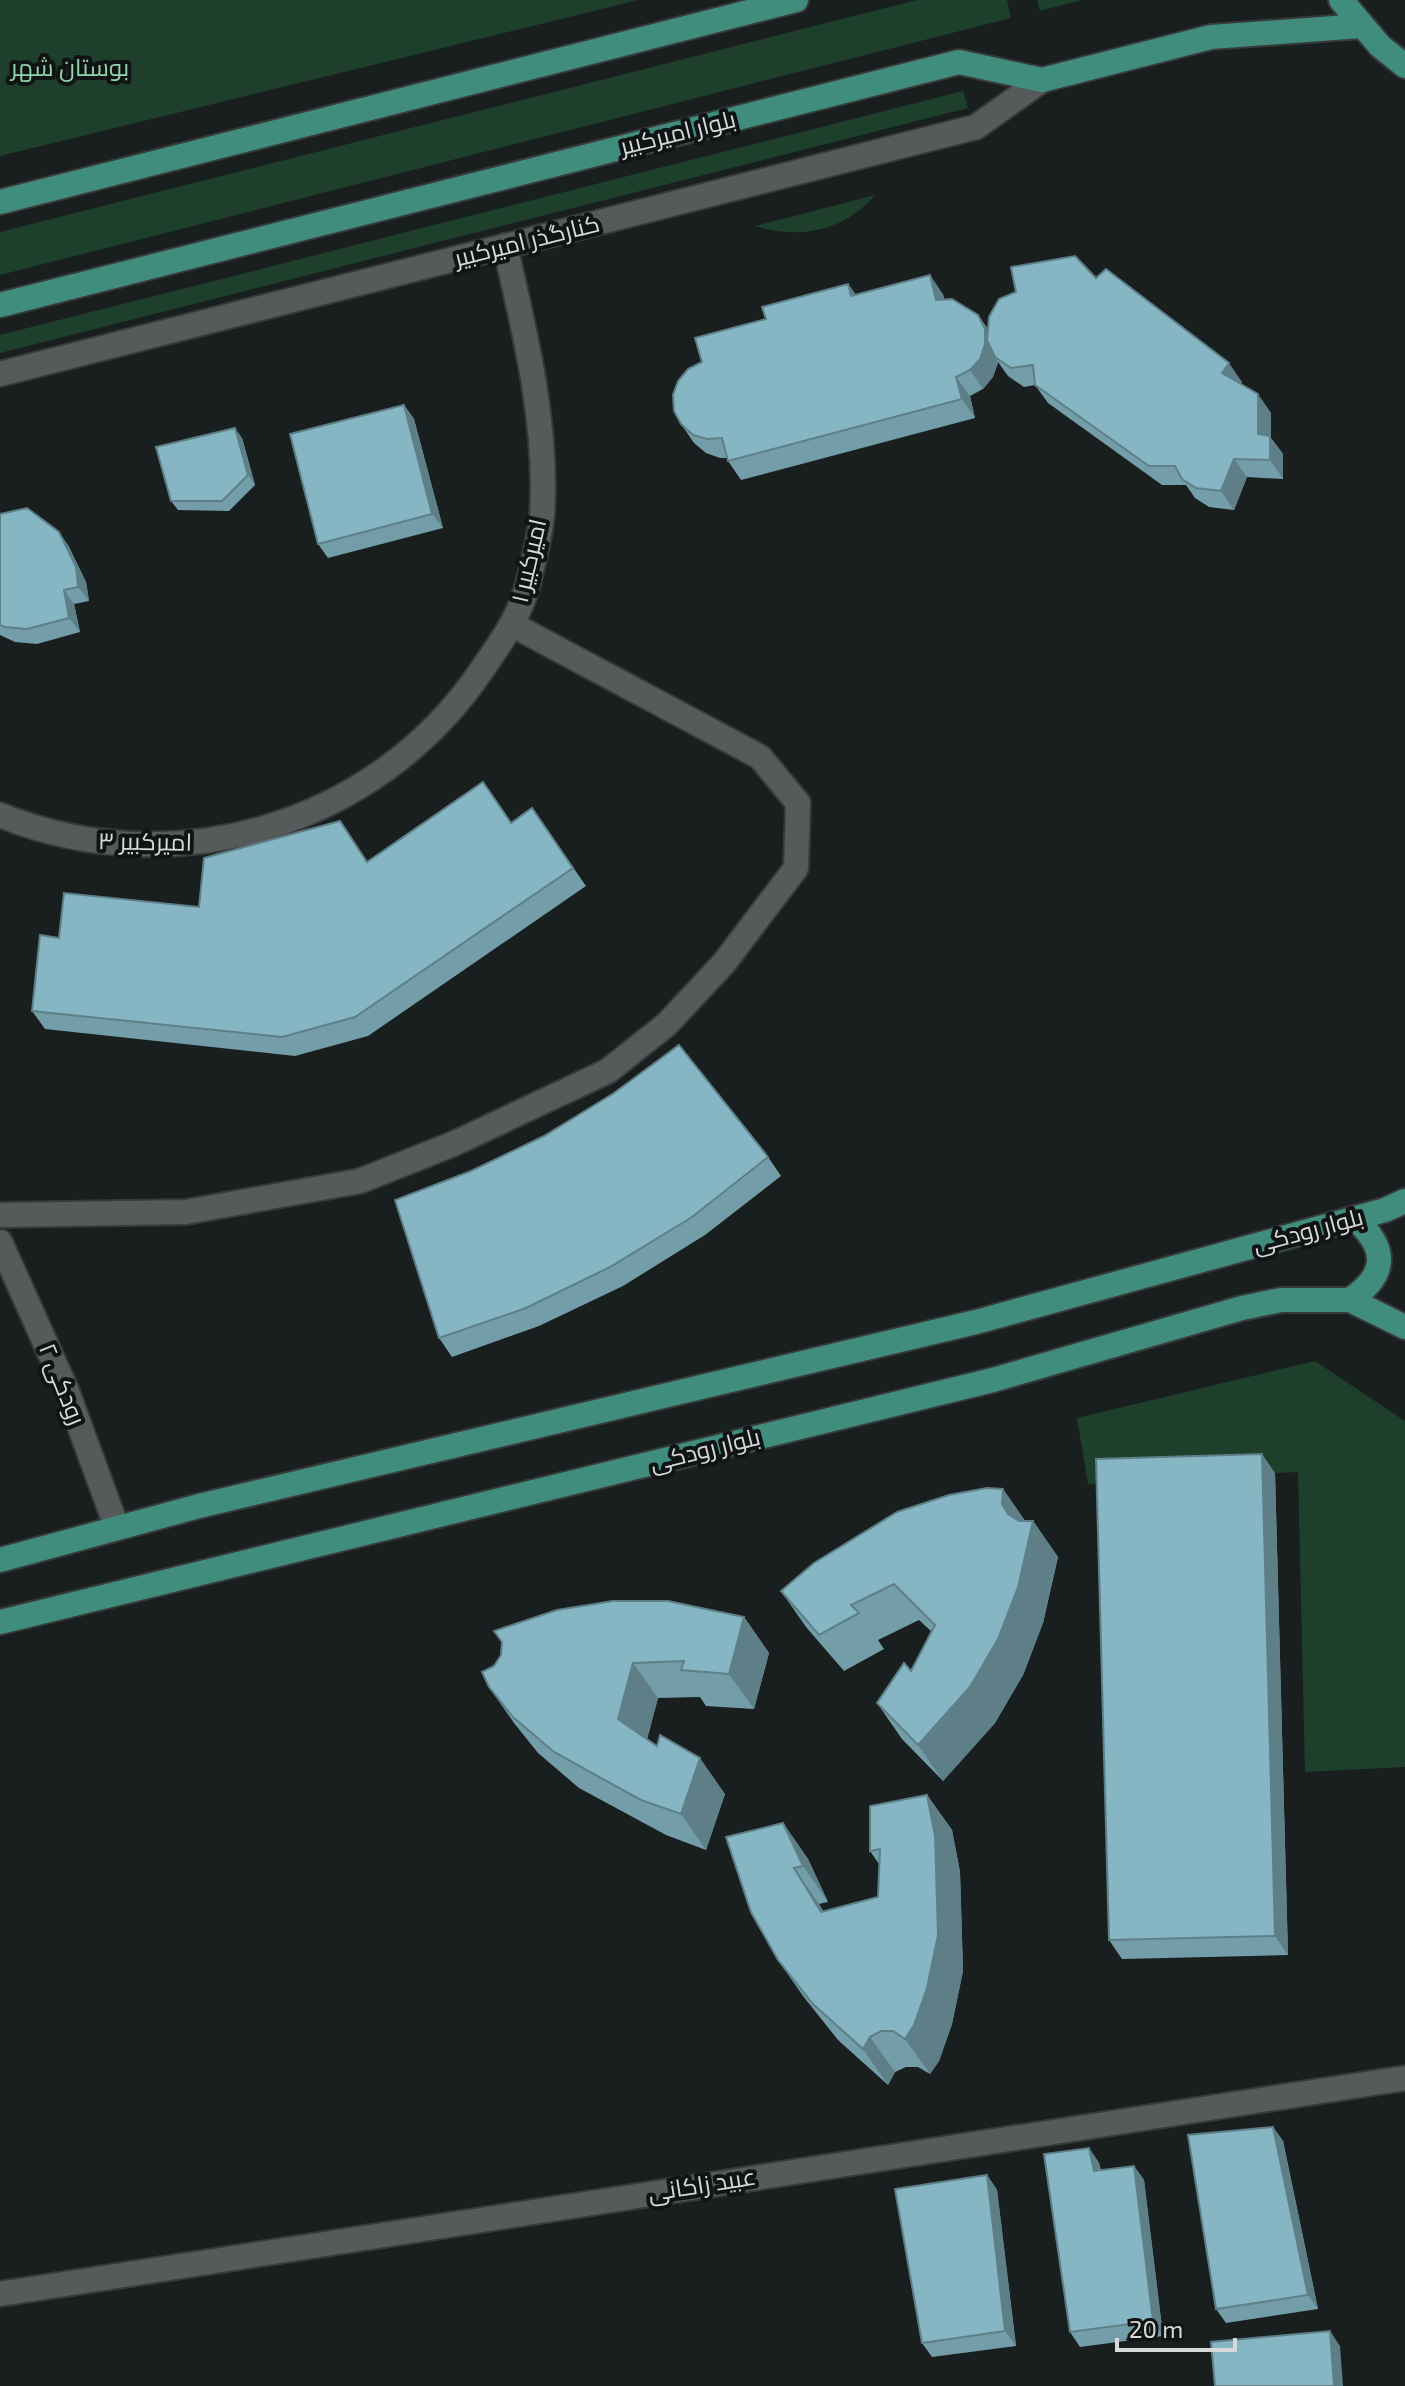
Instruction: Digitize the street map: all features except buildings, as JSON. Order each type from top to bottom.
[{"type":"main road","points":[[0,202],[796,0]]},
{"type":"main road","points":[[1341,0],[1361,26],[1405,66]]},
{"type":"main road","name":"بلوار امیرکبیر","points":[[0,305],[959,62],[1042,80],[1211,37],[1361,26]]},
{"type":"main road","name":"بلوار رودکی","points":[[0,1560],[117,1528],[976,1322],[1354,1218],[1405,1201]]},
{"type":"main road","points":[[1350,1300],[1369,1287],[1379,1271],[1379,1250],[1373,1234],[1354,1218]]},
{"type":"main road","name":"بلوار رودکی","points":[[0,1622],[993,1380],[1242,1308],[1281,1300],[1350,1300],[1405,1327]]},
{"type":"street","name":"کنارگذر امیرکبیر","points":[[0,374],[976,127],[1042,80]]},
{"type":"street","name":"امیرکبیر ۱","points":[[291,820],[386,767],[435,727],[468,690],[513,625],[528,584],[542,516],[540,447],[523,324],[505,246]]},
{"type":"street","points":[[0,1215],[186,1212],[360,1181],[453,1144],[608,1071],[667,1024],[724,963],[796,868],[798,803],[760,757],[513,625]]},
{"type":"street","name":"امیرکبیر ۳","points":[[0,815],[72,838],[161,847],[248,834],[291,820]]},
{"type":"street","name":"رودکی ۲","points":[[0,1242],[66,1389],[117,1528]]},
{"type":"street","name":"عبید زاکانی","points":[[0,2294],[1405,2078]]},
{"type":"green space","name":"بوستان شهر","points":[[0,0],[639,0],[0,156]]},
{"type":"green space","points":[[917,0],[1007,0],[1011,18],[0,275],[0,232]]},
{"type":"green space","points":[[1037,0],[1082,0],[1040,11]]},
{"type":"green space","points":[[963,91],[968,108],[0,353],[0,335]]},
{"type":"green space","points":[[875,195],[850,217],[820,229],[788,232],[755,226]]},
{"type":"green space","points":[[1315,1361],[1405,1421],[1405,1767],[1305,1772],[1298,1472],[1088,1484],[1077,1418]]}]
